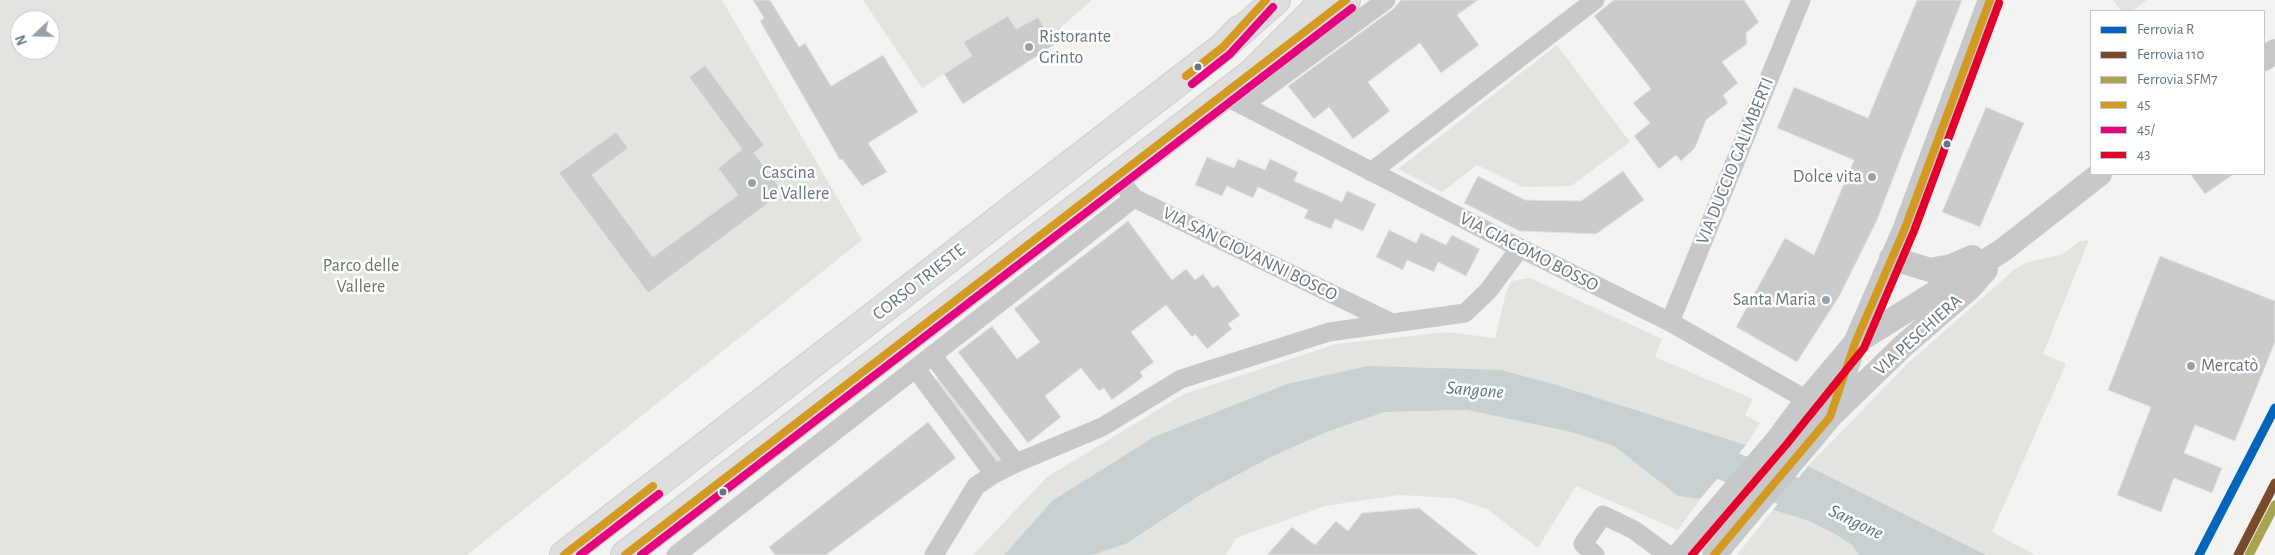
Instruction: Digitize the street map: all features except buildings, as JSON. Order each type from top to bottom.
[{"type":"main road","name":"CORSO TRIESTE","points":[[564,555],[1224,48],[1266,0]]},
{"type":"main road","points":[[1224,48],[1276,0]]},
{"type":"main road","points":[[1250,75],[1325,0]]},
{"type":"main road","name":"CORSO TRIESTE","points":[[626,555],[1117,177],[1233,100],[1250,75],[1346,0]]},
{"type":"street","points":[[1233,100],[1386,0]]},
{"type":"street","points":[[1371,172],[1595,0]]},
{"type":"street","name":"VIA DUCCIO GALIMBERTI","points":[[1670,322],[1801,0]]},
{"type":"street","points":[[1830,417],[1855,342],[1907,222],[1990,0]]},
{"type":"street","name":"VIA GIACOMO BOSSO","points":[[1233,100],[1520,248],[1670,322],[1807,400],[1830,417]]},
{"type":"street","name":"VIA PESCHIERA","points":[[1855,342],[2003,250],[2099,175]]},
{"type":"street","name":"VIA SAN GIOVANNI BOSCO","points":[[1117,177],[1134,198],[1390,322]]},
{"type":"street","points":[[676,555],[1134,198]]},
{"type":"street","name":"VIA SAN GIOVANNI BOSCO","points":[[934,555],[976,486],[994,474],[1102,427],[1182,379],[1329,332],[1465,312],[1488,291],[1520,248]]},
{"type":"street","name":"VIA PESCHIERA","points":[[1891,258],[1930,270],[2003,250]]},
{"type":"street","name":"VIA PESCHIERA","points":[[1790,463],[1830,417],[1895,354],[1969,289],[2003,250]]},
{"type":"street","points":[[1679,555],[1778,439],[1807,400],[1855,342]]},
{"type":"street","points":[[932,355],[1016,463]]},
{"type":"street","points":[[916,369],[994,474]]},
{"type":"street","points":[[1718,551],[1790,463],[1812,418],[1807,400]]},
{"type":"street","points":[[1595,555],[1583,544],[1603,515],[1634,530],[1668,555]]},
{"type":"green space","name":"Parco delle Vallere","points":[[0,0],[722,0],[862,240],[467,555],[0,555]]},
{"type":"green space","points":[[863,0],[1092,0],[1050,37],[1038,17],[1016,29],[1008,16],[964,41],[972,56],[922,88]]},
{"type":"green space","points":[[2113,0],[2147,0],[2133,10],[2120,10]]},
{"type":"green space","points":[[1557,45],[1630,142],[1571,186],[1523,187],[1477,165],[1442,192],[1398,169]]},
{"type":"green space","points":[[2089,240],[2043,354],[2066,364],[1992,532],[2035,555],[1986,555],[1808,466],[1906,365],[2015,269],[2028,262],[2063,254],[2080,241]]},
{"type":"green space","points":[[1530,278],[1662,339],[1655,357],[1753,399],[1745,415],[1760,423],[1746,445],[1557,385],[1502,370],[1052,501],[1004,555],[973,555],[1047,477],[1184,394],[1336,344],[1447,332],[1495,338],[1506,292],[1512,281]]},
{"type":"green space","points":[[938,377],[1004,459],[996,464],[935,381]]},
{"type":"green space","points":[[1467,410],[1571,432],[1614,446],[1678,496],[1700,499],[1678,530],[1576,486],[1538,548],[1487,509],[1453,498],[1399,495],[1325,506],[1236,538],[1226,555],[1091,555],[1126,544],[1200,495],[1269,458],[1329,431],[1385,412]]},
{"type":"green space","points":[[1773,510],[1809,521],[1835,534],[1852,545],[1859,555],[1737,555]]},
{"type":"water","points":[[1368,366],[1502,370],[1557,385],[1746,445],[1700,499],[1678,496],[1614,446],[1571,432],[1467,410],[1385,412],[1329,431],[1269,458],[1200,495],[1126,544],[1091,555],[1004,555],[1052,501],[1154,437],[1287,384]]},
{"type":"water","points":[[1808,466],[1986,555],[1859,555],[1852,545],[1835,534],[1809,521],[1773,510]]},
{"type":"waterway","name":"Sangone","points":[[1687,449],[1829,508]]},
{"type":"rail line","name":"R","points":[[2199,555],[2275,408]]},
{"type":"rail line","name":"110","points":[[2238,555],[2275,483]]},
{"type":"rail line","name":"SFM7","points":[[2249,555],[2275,505]]},
{"type":"transit line","name":"45","points":[[1186,76],[1223,47],[1266,0]]},
{"type":"transit line","name":"45","points":[[625,555],[1346,0]]},
{"type":"transit line","name":"45","points":[[1714,555],[1830,417],[1855,343],[1905,228],[1990,0]]},
{"type":"transit line","name":"43","points":[[1692,555],[1786,445],[1864,348],[1914,231],[1999,3]]},
{"type":"transit line","name":"45/","points":[[1192,84],[1230,54],[1273,7]]},
{"type":"transit line","name":"45/","points":[[641,555],[1352,8]]},
{"type":"transit line","name":"45","points":[[564,555],[653,486]]},
{"type":"transit line","name":"45/","points":[[580,555],[659,494]]},
{"type":"place","name":"Ristorante Grinto","points":[[1029,47]]},
{"type":"place","name":"Dolce vita","points":[[1872,177]]},
{"type":"place","name":"Cascina Le Vallere","points":[[752,183]]},
{"type":"place","name":"Santa Maria","points":[[1826,300]]},
{"type":"place","name":"Mercatò","points":[[2191,366]]}]
